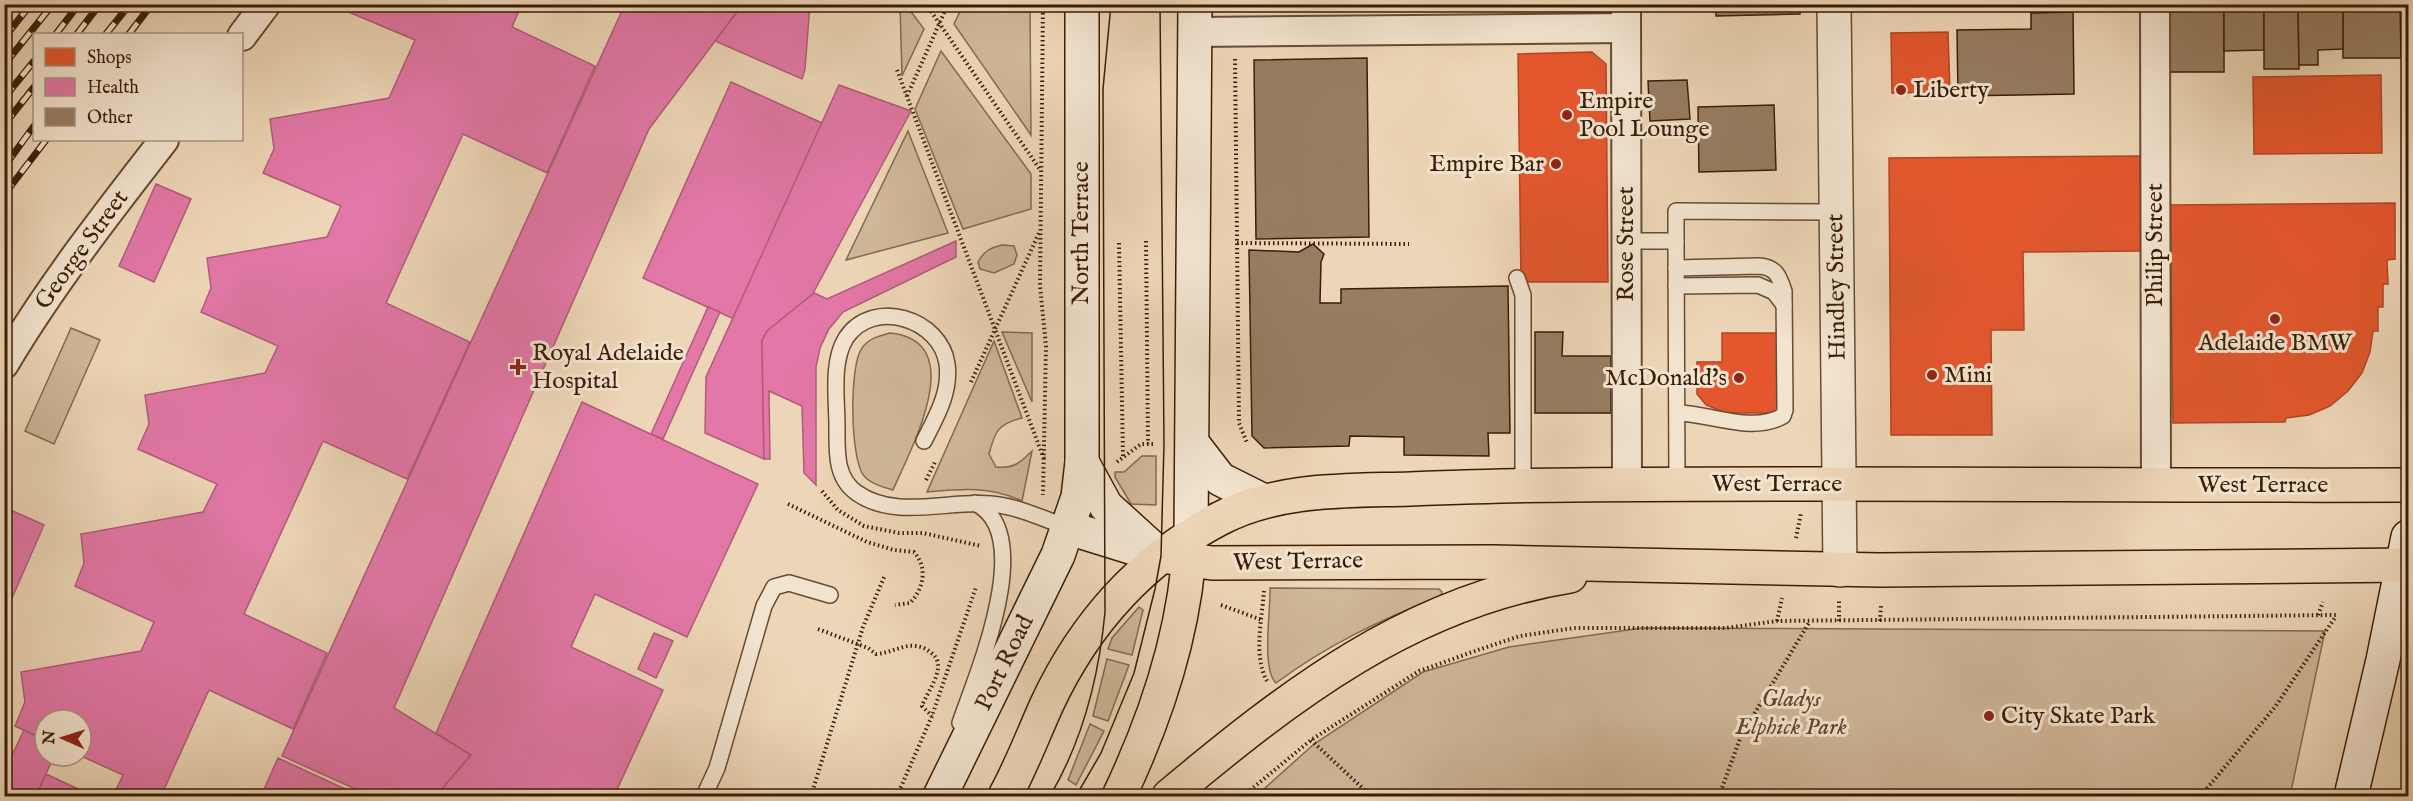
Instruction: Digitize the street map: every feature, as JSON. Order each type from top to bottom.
[{"type":"main road","name":"North Terrace","points":[[1069,528],[1078,497],[1082,462],[1082,4]]},
{"type":"main road","name":"Hindley Street","points":[[1834,4],[1840,570]]},
{"type":"main road","points":[[1119,796],[1163,687],[1179,624],[1180,551],[1193,444],[1195,18]]},
{"type":"main road","points":[[1193,444],[1220,479],[1264,501]]},
{"type":"main road","name":"North Terrace","points":[[1082,462],[1106,506],[1180,551]]},
{"type":"main road","name":"West Terrace","points":[[1180,551],[1222,517],[1264,501],[1326,492],[1627,484],[2409,486]]},
{"type":"main road","name":"West Terrace","points":[[1069,528],[1180,551],[1459,561],[1840,570],[2407,556]]},
{"type":"main road","name":"Port Road","points":[[940,796],[1069,528]]},
{"type":"main road","points":[[1005,796],[1047,704],[1078,648],[1118,595],[1180,551]]},
{"type":"main road","points":[[2351,796],[2407,556]]},
{"type":"main road","points":[[1169,796],[1231,745],[1322,676],[1423,619],[1491,595],[1561,578],[1673,566]]},
{"type":"street","points":[[243,35],[266,4]]},
{"type":"street","name":"Philip Street","points":[[2155,4],[2156,485]]},
{"type":"street","points":[[1195,18],[1626,16]]},
{"type":"street","name":"Rose Street","points":[[1626,16],[1627,484]]},
{"type":"street","name":"George Street","points":[[4,364],[86,241],[163,141]]},
{"type":"lane","points":[[1677,484],[1676,211],[1836,212]]},
{"type":"lane","points":[[1626,241],[1676,241]]},
{"type":"lane","points":[[1676,268],[1769,267],[1779,275],[1784,291],[1783,416],[1777,419],[1744,422],[1694,413],[1677,413]]},
{"type":"lane","points":[[1517,278],[1523,295],[1523,485]]},
{"type":"lane","points":[[1676,286],[1758,285],[1774,292],[1784,305]]},
{"type":"lane","points":[[924,441],[946,391],[947,362],[940,344],[926,329],[906,318],[879,318],[858,325],[846,339],[837,370],[839,466],[846,481],[857,494],[879,504],[924,507],[975,503],[1012,508],[1069,528]]},
{"type":"lane","points":[[934,796],[988,643],[1002,570],[1004,551],[998,528],[988,512],[975,503]]},
{"type":"lane","points":[[704,796],[717,768],[764,606],[774,587],[789,583],[830,595]]},
{"type":"path","points":[[926,4],[1041,171]]},
{"type":"path","points":[[907,96],[948,4]]},
{"type":"path","points":[[1042,505],[1046,462],[1046,346],[1040,286],[1043,4]]},
{"type":"path","points":[[1235,52],[1239,423],[1248,443]]},
{"type":"path","points":[[897,70],[1046,462]]},
{"type":"path","points":[[970,382],[1040,230]]},
{"type":"path","points":[[1146,240],[1148,444]]},
{"type":"path","points":[[1119,243],[1123,456]]},
{"type":"path","points":[[1237,243],[1409,244]]},
{"type":"path","points":[[1116,462],[1141,444],[1155,444]]},
{"type":"path","points":[[927,480],[936,459]]},
{"type":"path","points":[[788,504],[867,542],[894,550],[914,552],[921,564],[922,583],[910,603],[895,605]]},
{"type":"path","points":[[933,535],[983,546]]},
{"type":"path","points":[[811,796],[858,644],[885,575]]},
{"type":"path","points":[[897,796],[932,716],[978,580]]},
{"type":"path","points":[[1264,589],[1259,654],[1262,672],[1269,685]]},
{"type":"path","points":[[2318,615],[2323,602]]},
{"type":"path","points":[[1221,605],[1262,620]]},
{"type":"path","points":[[1881,606],[1881,621]]},
{"type":"path","points":[[1243,796],[1311,740],[1419,671],[1520,636],[1574,628],[1726,628],[1777,621],[2336,615],[2275,707],[2204,792],[2196,796]]},
{"type":"path","points":[[1719,796],[1742,736],[1810,621]]},
{"type":"path","points":[[818,629],[858,644],[876,654],[890,653],[907,646],[923,647],[935,655],[938,666],[936,676],[922,706],[932,716]]},
{"type":"path","points":[[1311,740],[1371,796]]},
{"type":"green space","points":[[900,5],[906,5],[924,29],[902,76]]},
{"type":"green space","points":[[963,5],[1030,5],[1031,135],[954,24]]},
{"type":"green space","points":[[941,51],[1031,174],[1031,209],[963,229],[915,109]]},
{"type":"green space","points":[[908,131],[948,233],[846,260]]},
{"type":"green space","points":[[1002,245],[1014,246],[1017,255],[1014,264],[994,273],[980,269],[978,262],[983,255]]},
{"type":"green space","points":[[71,328],[100,340],[54,444],[25,431]]},
{"type":"green space","points":[[1002,332],[1032,333],[1032,402]]},
{"type":"green space","points":[[890,333],[914,340],[927,355],[931,376],[928,400],[921,425],[893,490],[867,479],[859,467],[853,412],[855,373],[862,348],[878,336]]},
{"type":"green space","points":[[994,341],[1022,418],[1008,423],[999,430],[989,454],[996,467],[1007,467],[1020,462],[1032,451],[1022,501],[987,491],[927,492]]},
{"type":"green space","points":[[1142,456],[1156,456],[1156,505],[1131,504],[1115,477],[1115,472],[1124,472]]},
{"type":"green space","points":[[1270,588],[1439,589],[1442,592],[1441,596],[1376,624],[1335,645],[1276,683],[1271,676],[1268,653]]},
{"type":"green space","points":[[1139,607],[1143,610],[1132,655],[1108,649],[1112,638]]},
{"type":"green space","name":"Gladys Elphick Park","points":[[1642,628],[2325,631],[2290,796],[1256,796],[1314,744],[1423,672],[1509,647]]},
{"type":"green space","points":[[1107,659],[1129,665],[1108,721],[1093,716]]},
{"type":"green space","points":[[1090,724],[1104,731],[1076,785],[1068,780]]},
{"type":"building: Shops","points":[[1948,32],[1950,92],[1892,93],[1891,33]]},
{"type":"building: Shops","points":[[1592,52],[1606,64],[1608,282],[1521,282],[1518,54]]},
{"type":"building: Shops","points":[[2381,75],[2382,153],[2254,154],[2253,77]]},
{"type":"building: Shops","points":[[2141,156],[2142,251],[2023,252],[2024,330],[1991,330],[1992,435],[1891,435],[1889,158]]},
{"type":"building: Shops","name":"Adelaide BMW","points":[[2395,203],[2395,259],[2387,260],[2388,284],[2383,284],[2383,307],[2378,307],[2378,331],[2373,331],[2370,352],[2362,373],[2348,391],[2330,406],[2309,415],[2286,418],[2285,422],[2173,423],[2170,205]]},
{"type":"building: Shops","name":"McDonald's","points":[[1722,333],[1781,333],[1781,413],[1726,413],[1706,405],[1697,394],[1697,362],[1722,362]]},
{"type":"building: Health","points":[[339,4],[522,4],[512,27],[595,66],[547,173],[463,134],[386,303],[470,342],[407,479],[323,441],[244,614],[327,653],[293,729],[209,690],[161,796],[113,796],[123,775],[93,761],[93,708],[33,708],[33,734],[15,726],[25,702],[21,672],[141,651],[154,622],[75,586],[84,563],[81,534],[203,512],[217,484],[138,449],[149,424],[145,395],[265,373],[278,346],[201,312],[211,288],[207,258],[327,237],[341,206],[263,173],[274,149],[270,119],[389,98],[415,40],[339,8]]},
{"type":"building: Health","points":[[630,4],[743,4],[649,129],[394,708],[471,755],[436,796],[371,796],[282,756],[621,13]]},
{"type":"building: Health","points":[[743,4],[810,4],[805,69],[802,79],[715,41]]},
{"type":"building: Health","points":[[731,82],[822,123],[734,319],[643,278]]},
{"type":"building: Health","points":[[839,85],[911,111],[811,297],[764,336],[762,341],[764,459],[705,433],[706,377]]},
{"type":"building: Health","points":[[156,184],[191,199],[154,282],[119,266]]},
{"type":"building: Health","points":[[956,241],[956,257],[843,312],[829,329],[820,348],[816,367],[816,485],[804,473],[802,406],[769,391],[770,459],[764,459],[762,341],[767,331],[814,293],[827,299]]},
{"type":"building: Health","points":[[708,307],[720,312],[663,439],[651,434]]},
{"type":"building: Health","points":[[582,402],[758,484],[687,637],[595,594],[571,647],[663,690],[614,796],[436,796],[471,755],[436,733]]},
{"type":"building: Health","points":[[4,507],[44,525],[9,605],[4,603]]},
{"type":"building: Health","points":[[654,633],[673,641],[656,678],[638,669]]},
{"type":"building: Health","points":[[24,730],[33,734],[33,768],[49,768],[36,796],[4,796],[4,772]]},
{"type":"building: Health","points":[[278,758],[354,793],[352,796],[261,796]]},
{"type":"building: Health","points":[[46,774],[93,796],[36,796]]},
{"type":"building: Other","points":[[1716,4],[1800,4],[1800,14],[1716,16]]},
{"type":"building: Other","points":[[2170,4],[2224,4],[2224,72],[2170,72]]},
{"type":"building: Other","points":[[2224,4],[2264,4],[2264,50],[2224,51]]},
{"type":"building: Other","points":[[2264,4],[2298,4],[2299,69],[2264,69]]},
{"type":"building: Other","points":[[2343,4],[2400,4],[2401,58],[2343,58]]},
{"type":"building: Other","points":[[2343,4],[2343,49],[2318,50],[2318,65],[2299,65],[2298,5]]},
{"type":"building: Other","points":[[2073,12],[2074,94],[1958,96],[1957,30],[2031,29],[2031,13]]},
{"type":"building: Other","points":[[1367,58],[1369,237],[1256,239],[1254,60]]},
{"type":"building: Other","points":[[1687,80],[1690,119],[1650,121],[1648,81]]},
{"type":"building: Other","points":[[1774,105],[1776,170],[1699,172],[1698,107]]},
{"type":"building: Other","points":[[1313,244],[1324,254],[1321,262],[1320,303],[1341,303],[1341,289],[1508,286],[1510,433],[1488,433],[1489,456],[1404,455],[1404,437],[1350,436],[1349,446],[1264,448],[1252,436],[1249,250],[1299,252]]},
{"type":"building: Other","points":[[1535,332],[1563,332],[1562,356],[1611,356],[1611,413],[1535,413]]},
{"type":"tram line","points":[[1050,796],[1072,753],[1088,707],[1099,660],[1105,612],[1103,89],[1111,4]]},
{"type":"tram line","points":[[1076,796],[1101,753],[1134,673],[1161,556],[1164,444],[1160,4]]},
{"type":"railway","points":[[4,38],[31,4]]},
{"type":"railway","points":[[4,65],[53,4]]},
{"type":"railway","points":[[57,33],[79,4]]},
{"type":"railway","points":[[78,33],[100,4]]},
{"type":"railway","points":[[107,33],[130,4]]},
{"type":"railway","points":[[130,33],[152,4]]},
{"type":"railway","points":[[4,98],[33,62]]},
{"type":"railway","points":[[4,125],[33,88]]},
{"type":"railway","points":[[4,167],[33,127]]},
{"type":"railway","points":[[4,195],[45,141]]},
{"type":"place","name":"Liberty","points":[[1901,90]]},
{"type":"place","name":"Empire Pool Lounge","points":[[1567,115]]},
{"type":"place","name":"Empire Bar","points":[[1556,164]]},
{"type":"place","name":"Adelaide BMW","points":[[2275,319]]},
{"type":"place","name":"Royal Adelaide Hospital","points":[[518,367]]},
{"type":"place","name":"Mini","points":[[1932,375]]},
{"type":"place","name":"McDonald's","points":[[1739,378]]},
{"type":"place","name":"City Skate Park","points":[[1989,716]]}]
